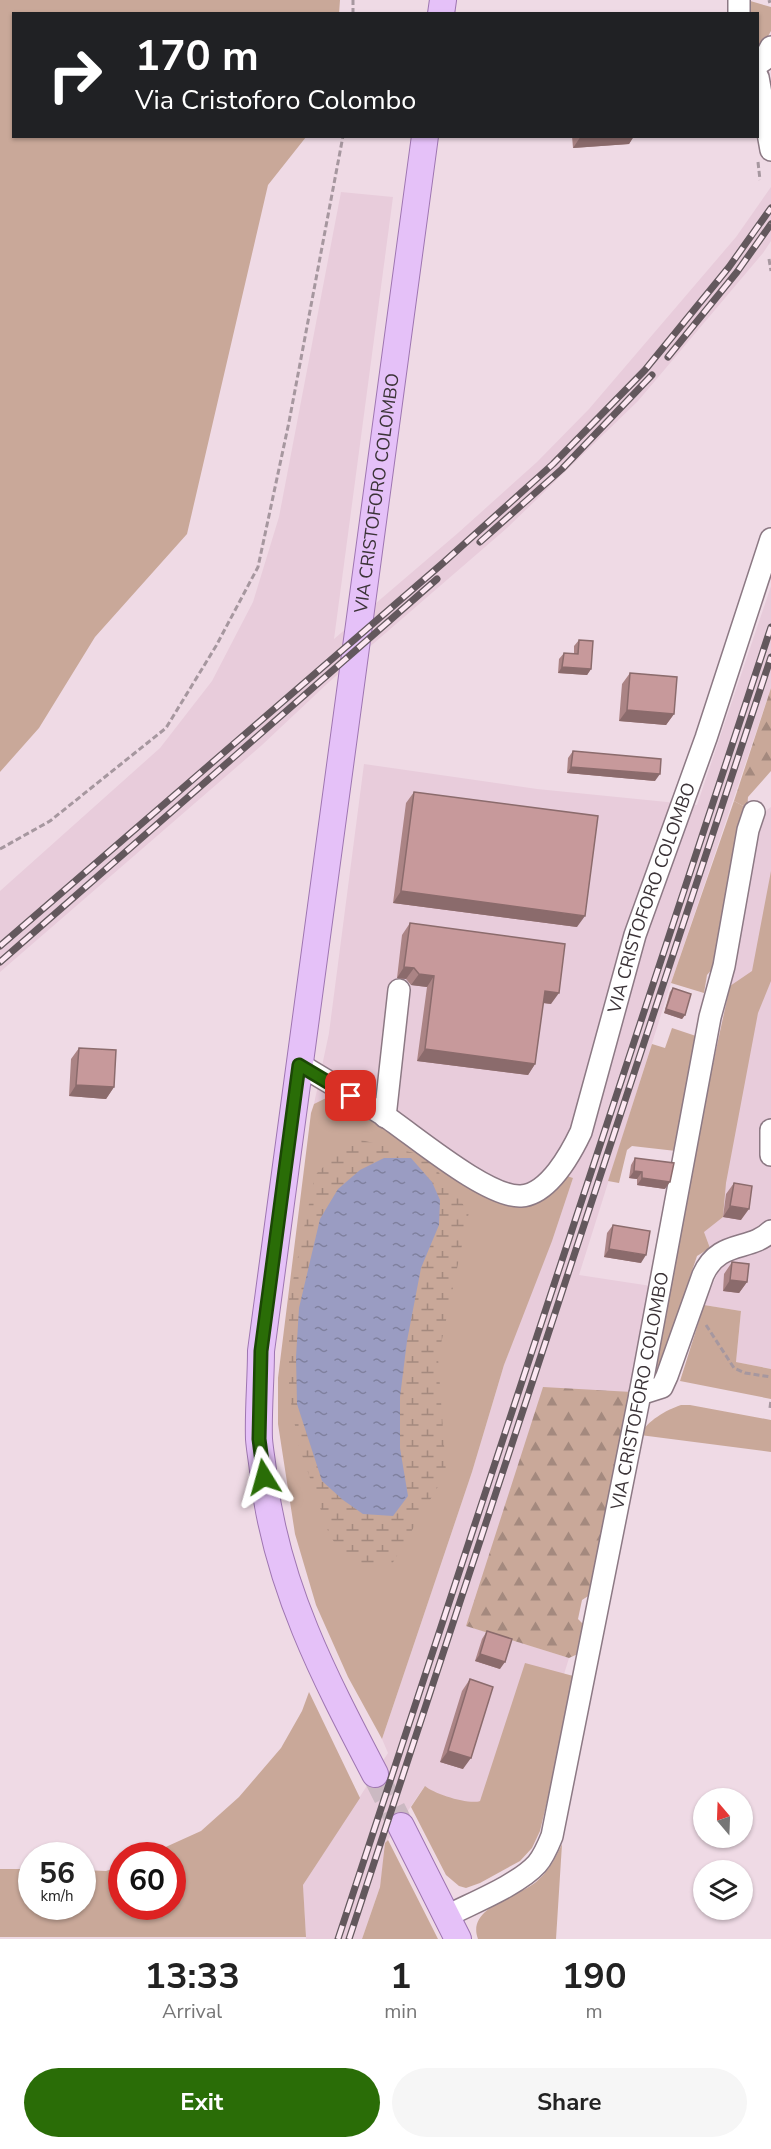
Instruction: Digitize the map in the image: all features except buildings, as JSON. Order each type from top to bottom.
[{"type":"main road","name":"VIA CRISTOFORO COLOMBO","points":[[375,1774],[325,1677],[293,1601],[281,1564],[269,1515],[259,1439],[261,1351],[425,138]]},
{"type":"main road","points":[[401,1826],[458,1939]]},
{"type":"street","points":[[762,62],[771,150]]},
{"type":"street","name":"VIA CRISTOFORO COLOMBO","points":[[299,1065],[385,1117],[484,1185],[506,1196],[524,1196],[540,1189],[556,1174],[572,1152],[581,1131],[635,935],[706,738],[771,539]]},
{"type":"street","name":"VIA CRISTOFORO COLOMBO","points":[[447,1916],[508,1885],[531,1870],[545,1854],[552,1836],[640,1394],[710,1017],[724,966],[748,830],[754,812]]},
{"type":"street","points":[[385,1117],[399,990]]},
{"type":"street","points":[[771,1130],[771,1155]]},
{"type":"street","points":[[640,1394],[662,1387],[702,1275],[714,1258],[739,1245],[764,1238],[771,1231]]},
{"type":"path","points":[[0,849],[50,820],[166,728],[216,646],[258,567],[289,422],[343,138]]},
{"type":"path","points":[[769,259],[771,272]]},
{"type":"path","points":[[689,1314],[705,1323],[734,1368],[745,1373],[771,1377]]},
{"type":"path","points":[[770,1408],[771,1400]]},
{"type":"shaded area","points":[[771,187],[771,241],[638,401],[507,528],[329,682],[262,745],[0,972],[0,891],[160,748],[212,681],[253,602],[279,517],[341,192],[393,197],[334,639],[537,462],[589,409],[736,237]]},
{"type":"shaded area","points":[[771,586],[771,688],[671,983],[579,1275],[651,1286],[632,1392],[467,1626],[569,1658],[521,1814],[503,1840],[424,1787],[386,1843],[380,1887],[362,1939],[306,1939],[303,1885],[388,1753],[382,1739],[472,1472],[504,1365],[573,1178],[561,1174],[503,1200],[329,1096],[314,1104],[329,1033],[364,764],[537,789],[697,805]]},
{"type":"shaded area","points":[[771,807],[771,1369],[736,1362],[741,1311],[704,1305],[719,1270],[686,1187],[730,986],[760,815]]},
{"type":"green space","points":[[0,0],[340,0],[339,12],[12,12],[12,138],[305,138],[268,185],[187,534],[95,637],[39,728],[0,772]]},
{"type":"green space","points":[[747,0],[771,7],[771,31],[759,52],[759,12],[748,12]]},
{"type":"green space","points":[[771,688],[771,771],[748,797],[747,808],[734,801]]},
{"type":"green space","points":[[734,801],[747,808],[718,962],[707,975],[704,993],[671,983]]},
{"type":"green space","points":[[771,871],[771,981],[758,1013],[726,1183],[723,1217],[704,1232],[710,1248],[697,1256],[657,1377],[653,1377],[686,1187],[730,986],[752,971]]},
{"type":"green space","points":[[672,1028],[696,1036],[676,1151],[632,1146],[627,1150],[619,1183],[608,1181],[652,1044],[665,1048]]},
{"type":"green space","points":[[330,1096],[503,1200],[561,1174],[573,1178],[552,1241],[504,1365],[472,1472],[382,1739],[348,1677],[316,1605],[295,1534],[278,1424],[278,1378],[311,1113],[314,1104]]},
{"type":"green space","points":[[353,1138],[426,1156],[469,1212],[438,1358],[446,1473],[392,1564],[349,1565],[329,1534],[298,1443],[289,1391],[289,1300],[315,1175]]},
{"type":"green space","points":[[704,1305],[741,1311],[736,1362],[771,1369],[771,1399],[680,1381]]},
{"type":"green space","points":[[543,1387],[632,1392],[593,1593],[582,1600],[578,1619],[586,1627],[580,1653],[569,1658],[466,1626]]},
{"type":"green space","points":[[681,1405],[771,1420],[771,1452],[640,1435],[647,1425]]},
{"type":"green space","points":[[525,1663],[577,1677],[540,1831],[532,1848],[520,1861],[466,1888],[459,1886],[446,1875],[411,1807],[425,1786],[452,1798],[480,1801]]},
{"type":"green space","points":[[309,1692],[360,1798],[303,1885],[306,1937],[0,1937],[0,1869],[18,1869],[18,1920],[96,1920],[96,1871],[108,1870],[108,1920],[186,1920],[186,1842],[177,1842],[201,1831],[239,1797],[281,1748],[302,1711]]},
{"type":"green space","points":[[388,1840],[438,1939],[362,1939],[380,1887],[385,1843]]},
{"type":"green space","points":[[562,1844],[556,1939],[478,1939],[476,1928],[479,1919],[486,1911],[536,1882],[551,1865]]},
{"type":"water","points":[[384,1158],[411,1158],[432,1182],[440,1200],[439,1225],[421,1268],[407,1341],[400,1397],[400,1448],[408,1496],[393,1516],[363,1514],[322,1481],[297,1404],[296,1357],[299,1308],[320,1219],[338,1189],[360,1170]]},
{"type":"tunnel","points":[[375,1774],[401,1826]]},
{"type":"railway","points":[[0,946],[443,563],[553,464],[645,370],[729,267],[771,208]]},
{"type":"railway","points":[[668,357],[737,272],[771,224]]},
{"type":"railway","points":[[480,542],[562,469],[652,375]]},
{"type":"railway","points":[[0,962],[437,579]]},
{"type":"railway","points":[[338,1939],[771,627]]},
{"type":"railway","points":[[349,1939],[771,657]]},
{"type":"route","points":[[264,1477],[259,1439],[261,1351],[299,1065],[351,1096]]}]
